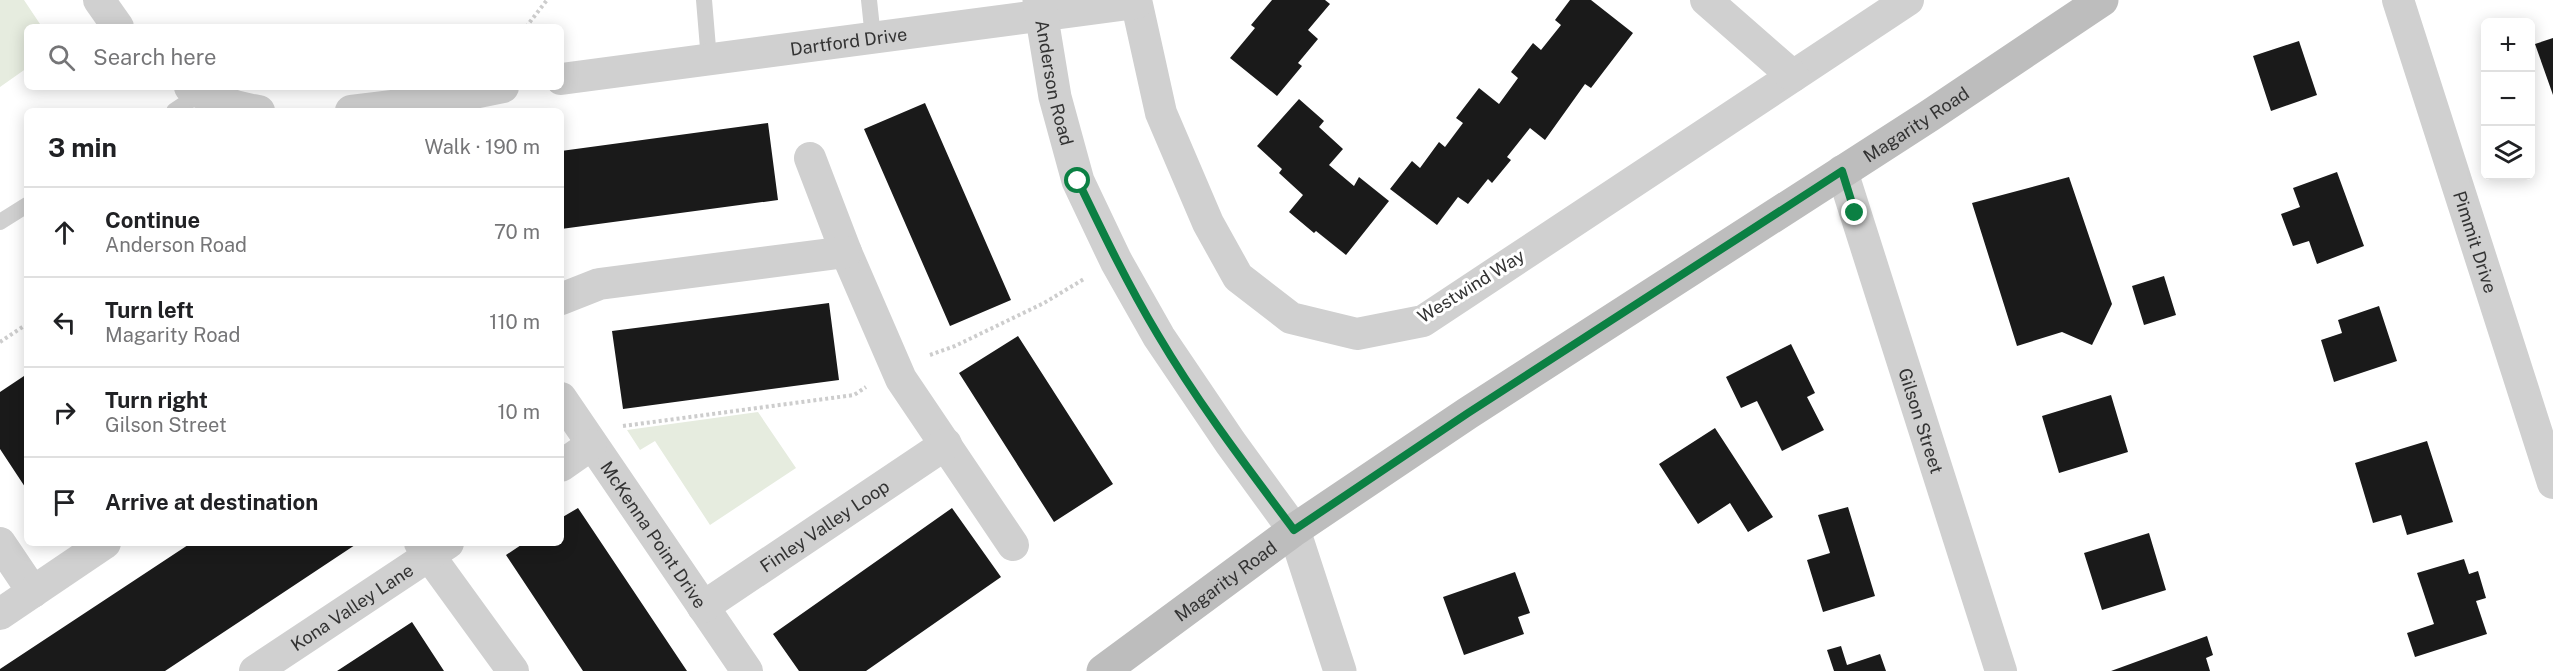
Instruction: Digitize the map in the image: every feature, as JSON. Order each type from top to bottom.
[{"type":"main road","name":"Magarity Road","points":[[1103,671],[1294,530],[1468,413],[2102,0]]},
{"type":"street","points":[[99,0],[116,24]]},
{"type":"street","points":[[1706,0],[1793,76]]},
{"type":"street","name":"Westwind Way","points":[[1136,2],[1161,113],[1208,223],[1238,277],[1291,318],[1357,334],[1423,321],[1908,0]]},
{"type":"street","name":"Pimmit Drive","points":[[2398,0],[2553,483]]},
{"type":"street","name":"Dartford Drive","points":[[564,78],[873,38],[1039,8],[1136,2]]},
{"type":"street","name":"Anderson Road","points":[[1039,8],[1054,98],[1078,181],[1116,261],[1165,346],[1230,442],[1294,530],[1340,671]]},
{"type":"street","points":[[196,90],[242,108]]},
{"type":"street","points":[[401,108],[435,106],[492,90]]},
{"type":"street","points":[[810,158],[846,252],[902,379],[1013,545]]},
{"type":"street","name":"Gilson Street","points":[[1842,171],[2001,671]]},
{"type":"street","points":[[564,298],[599,284],[846,252]]},
{"type":"street","name":"McKenna Point Drive","points":[[564,403],[747,671]]},
{"type":"street","name":"Finley Valley Loop","points":[[703,607],[946,444]]},
{"type":"street","points":[[564,464],[591,445]]},
{"type":"street","points":[[0,543],[33,592]]},
{"type":"street","points":[[0,614],[101,546]]},
{"type":"street","points":[[432,547],[513,671]]},
{"type":"street","name":"Kona Valley Lane","points":[[255,671],[432,547]]},
{"type":"lane","points":[[704,0],[709,60]]},
{"type":"lane","points":[[869,0],[873,38]]},
{"type":"lane","points":[[177,108],[196,90]]},
{"type":"lane","points":[[0,222],[24,208]]},
{"type":"path","points":[[528,24],[547,0]]},
{"type":"path","points":[[591,445],[619,427],[854,395],[894,361],[933,355],[955,346],[1044,303],[1116,261]]},
{"type":"path","points":[[0,342],[24,326]]},
{"type":"shaded area","points":[[0,0],[24,0],[40,24],[24,24],[24,70],[0,87]]},
{"type":"shaded area","points":[[758,412],[796,468],[710,525],[655,441],[640,450],[627,430]]},
{"type":"building","points":[[1272,0],[1325,0],[1330,4],[1308,30],[1318,39],[1298,63],[1302,66],[1277,96],[1230,58],[1255,28],[1251,25]]},
{"type":"building","points":[[1570,0],[1591,0],[1633,33],[1591,88],[1585,84],[1545,140],[1530,128],[1507,157],[1511,160],[1492,183],[1488,179],[1468,204],[1458,197],[1437,225],[1390,189],[1412,161],[1420,168],[1439,142],[1445,147],[1463,123],[1456,118],[1479,88],[1499,104],[1518,78],[1511,72],[1533,43],[1541,50],[1561,25],[1555,20]]},
{"type":"building","points":[[2553,38],[2553,95],[2535,44]]},
{"type":"building","points":[[2299,41],[2317,95],[2271,111],[2253,56]]},
{"type":"building","points":[[1299,99],[1324,121],[1319,127],[1343,149],[1329,165],[1354,186],[1359,177],[1389,201],[1346,255],[1289,212],[1303,195],[1279,173],[1282,169],[1257,146]]},
{"type":"building","points":[[925,103],[1011,300],[950,326],[864,129]]},
{"type":"building","points":[[768,123],[778,200],[564,229],[564,151]]},
{"type":"building","points":[[2337,172],[2364,246],[2317,264],[2309,241],[2293,246],[2281,214],[2300,207],[2293,188]]},
{"type":"building","points":[[2069,177],[2112,304],[2092,345],[2062,332],[2017,346],[1972,203]]},
{"type":"building","points":[[2164,276],[2176,315],[2144,325],[2132,286]]},
{"type":"building","points":[[829,303],[839,380],[623,409],[612,331]]},
{"type":"building","points":[[2379,306],[2397,361],[2334,382],[2321,340],[2342,333],[2338,320]]},
{"type":"building","points":[[1018,336],[1113,484],[1054,522],[959,373]]},
{"type":"building","points":[[1791,344],[1815,393],[1807,397],[1824,430],[1782,451],[1757,401],[1741,408],[1726,377]]},
{"type":"building","points":[[24,376],[24,485],[0,449],[0,392]]},
{"type":"building","points":[[2111,395],[2128,452],[2059,473],[2042,416]]},
{"type":"building","points":[[1715,428],[1773,517],[1748,532],[1730,503],[1698,524],[1659,464]]},
{"type":"building","points":[[2427,441],[2453,522],[2407,535],[2401,515],[2373,523],[2355,463]]},
{"type":"building","points":[[1848,507],[1875,596],[1823,612],[1807,560],[1830,553],[1818,515]]},
{"type":"building","points":[[578,508],[687,671],[583,671],[506,555],[520,546],[564,546],[564,516]]},
{"type":"building","points":[[952,508],[1001,577],[866,671],[799,671],[773,634]]},
{"type":"building","points":[[2149,533],[2166,590],[2102,610],[2084,553]]},
{"type":"building","points":[[186,546],[353,546],[165,671],[0,671]]},
{"type":"building","points":[[2464,559],[2469,574],[2478,571],[2486,598],[2476,601],[2487,634],[2415,657],[2407,633],[2434,624],[2417,573]]},
{"type":"building","points":[[1515,572],[1530,613],[1518,617],[1524,634],[1464,655],[1443,597]]},
{"type":"building","points":[[412,622],[444,671],[337,671]]},
{"type":"building","points":[[2207,636],[2213,655],[2206,658],[2210,671],[2111,671]]},
{"type":"building","points":[[1841,646],[1847,665],[1880,654],[1886,671],[1834,671],[1827,650]]},
{"type":"route","points":[[1078,181],[1116,261],[1159,337],[1230,442],[1294,530],[1468,413],[1842,171],[1855,213]]}]
